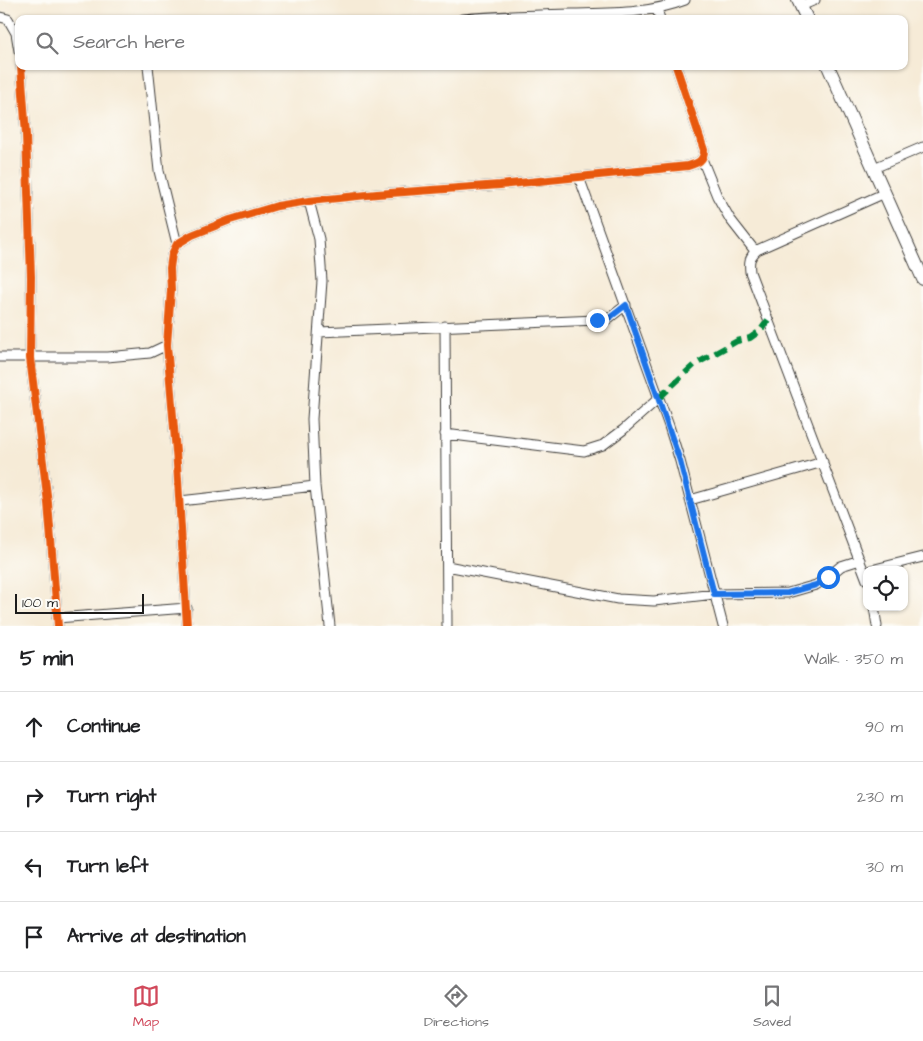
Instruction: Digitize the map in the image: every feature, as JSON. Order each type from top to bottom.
[{"type":"main road","points":[[800,3],[805,15]]},
{"type":"main road","points":[[830,70],[923,279]]},
{"type":"street","points":[[543,15],[626,13],[657,9],[685,0]]},
{"type":"street","points":[[800,3],[814,0]]},
{"type":"street","points":[[657,9],[659,15]]},
{"type":"street","points":[[4,18],[15,33]]},
{"type":"street","points":[[21,70],[26,135],[31,277],[30,358],[48,502],[57,622],[186,608]]},
{"type":"street","points":[[148,70],[159,171],[177,244]]},
{"type":"street","points":[[188,626],[167,345],[170,268],[172,254],[177,244],[192,235],[230,220],[277,206],[309,201],[688,166],[700,162],[704,157],[704,150],[677,70]]},
{"type":"street","points":[[874,168],[923,147]]},
{"type":"street","points":[[702,159],[717,196],[730,219],[755,251]]},
{"type":"street","points":[[579,177],[680,461],[723,626]]},
{"type":"street","points":[[863,566],[750,272],[749,262],[751,255],[755,251],[885,193]]},
{"type":"street","points":[[309,201],[319,239],[322,281],[312,419],[315,486],[330,626]]},
{"type":"street","points":[[319,332],[608,319],[626,305]]},
{"type":"street","points":[[445,326],[447,626]]},
{"type":"street","points":[[0,357],[107,357],[150,353],[167,345]]},
{"type":"street","points":[[445,434],[584,451],[603,445],[659,398]]},
{"type":"street","points":[[690,500],[823,462]]},
{"type":"street","points":[[180,501],[315,486]]},
{"type":"street","points":[[892,566],[923,557]]},
{"type":"street","points":[[447,566],[634,600],[654,601],[714,594],[788,593],[816,585],[841,566],[860,560]]},
{"type":"street","points":[[875,611],[877,626]]},
{"type":"marked path","points":[[659,398],[694,365],[737,341],[750,338],[760,331],[768,320]]},
{"type":"cycle path","points":[[21,70],[26,135],[31,277],[30,358],[48,503],[58,626]]},
{"type":"cycle path","points":[[187,626],[177,464],[167,345],[171,290],[170,268],[172,254],[177,244],[192,235],[230,220],[277,206],[309,201],[500,185],[695,164],[702,159],[704,150],[677,70]]},
{"type":"route","points":[[597,320],[608,319],[626,305],[680,461],[714,594],[788,593],[816,585],[828,577]]}]
